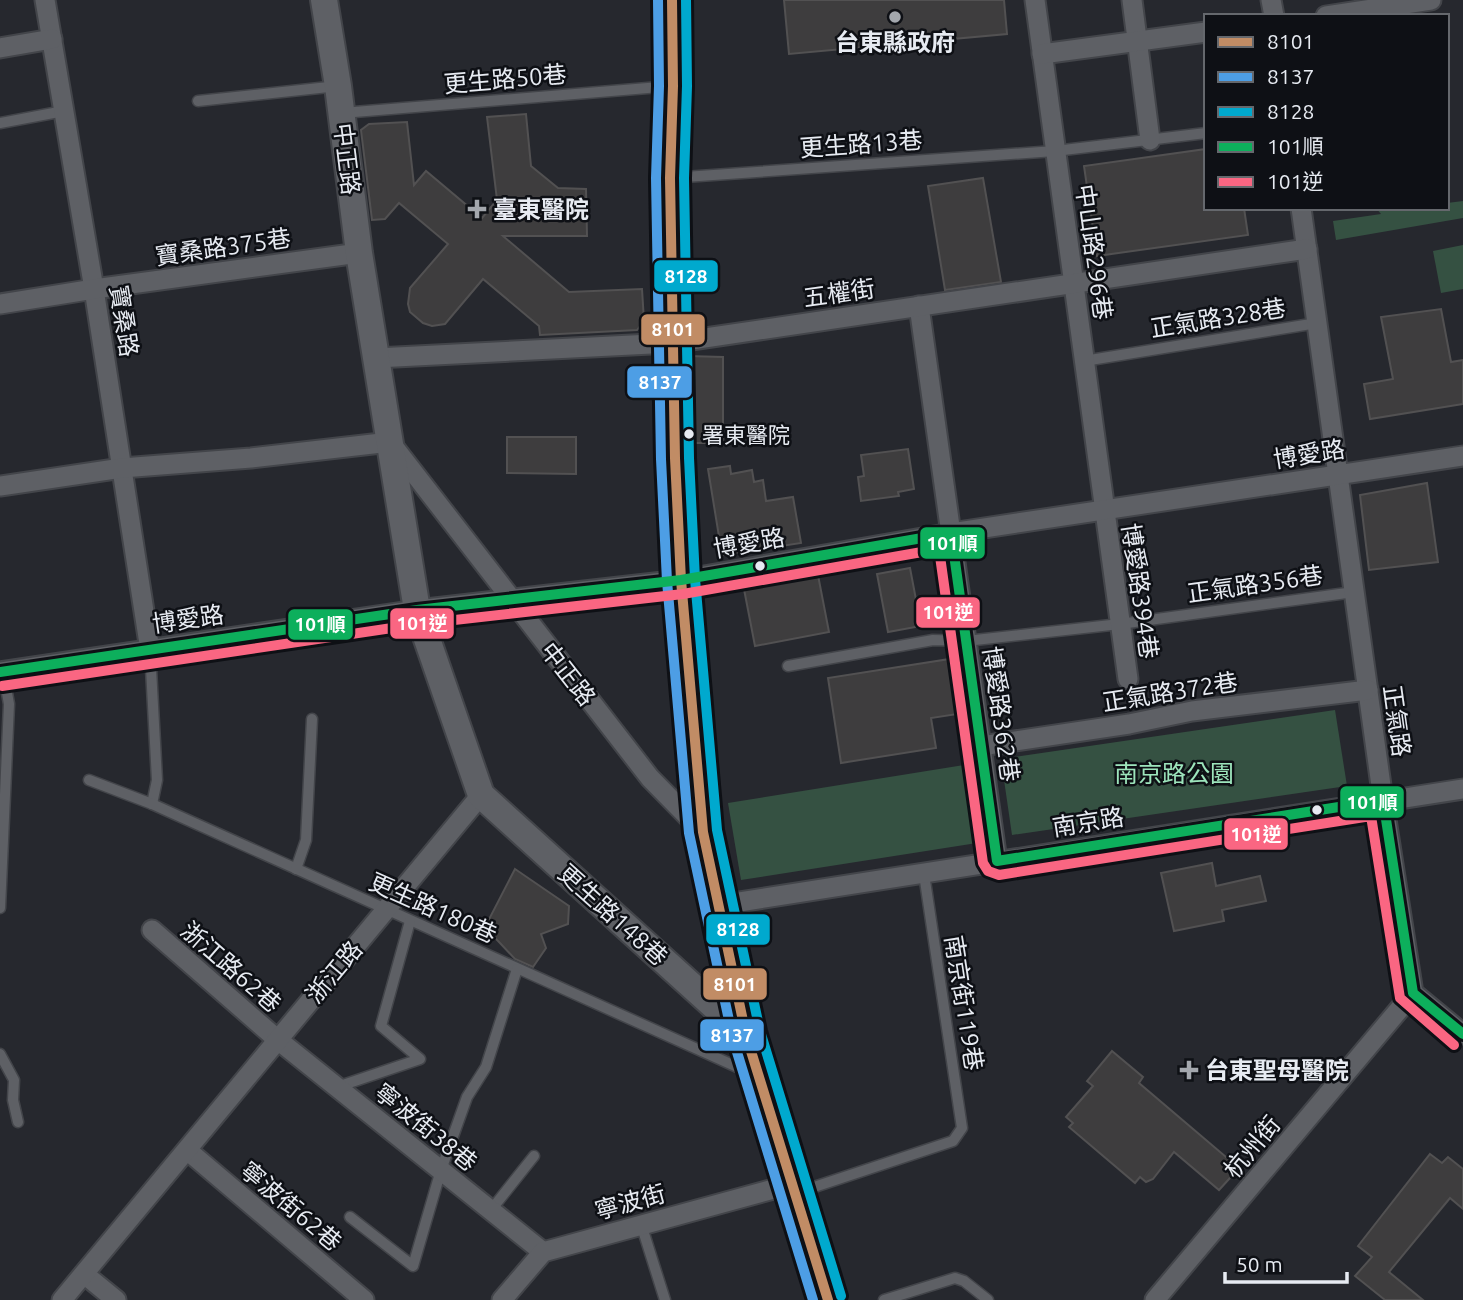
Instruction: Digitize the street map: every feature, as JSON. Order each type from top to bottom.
[{"type":"street","name":"寶桑路","points":[[45,0],[94,289],[150,650]]},
{"type":"street","name":"中正路","points":[[324,0],[359,253],[417,610]]},
{"type":"street","points":[[672,0],[671,342],[681,580],[703,832],[746,1035],[828,1300]]},
{"type":"street","name":"中山路296巷","points":[[1035,0],[1105,510]]},
{"type":"street","points":[[1132,0],[1150,140]]},
{"type":"street","points":[[1339,14],[1431,0]]},
{"type":"street","points":[[1042,54],[1204,32]]},
{"type":"street","points":[[0,48],[52,39]]},
{"type":"street","name":"正氣路","points":[[1301,210],[1383,800],[1413,993]]},
{"type":"street","name":"五權街","points":[[376,358],[671,342],[1307,249]]},
{"type":"street","name":"寶桑路375巷","points":[[0,304],[359,253]]},
{"type":"street","name":"博愛路362巷","points":[[919,306],[997,861]]},
{"type":"street","points":[[0,486],[122,468],[390,443]]},
{"type":"street","name":"中正路","points":[[390,443],[650,778],[703,832]]},
{"type":"street","name":"博愛路","points":[[2,672],[417,610],[681,580],[951,533],[1463,456]]},
{"type":"street","name":"博愛路394巷","points":[[1105,510],[1128,679]]},
{"type":"street","points":[[417,610],[481,795]]},
{"type":"street","name":"正氣路372巷","points":[[981,746],[1129,724],[1192,711],[1368,690]]},
{"type":"street","name":"南京路","points":[[720,905],[1463,789]]},
{"type":"street","name":"浙江路","points":[[62,1300],[481,795]]},
{"type":"street","name":"更生路148巷","points":[[481,795],[746,1035]]},
{"type":"street","name":"浙江路62巷","points":[[152,930],[278,1040]]},
{"type":"street","points":[[1413,993],[1463,1034]]},
{"type":"street","name":"杭州街","points":[[1155,1300],[1413,993]]},
{"type":"street","name":"寧波街38巷","points":[[278,1040],[543,1252]]},
{"type":"street","name":"寧波街62巷","points":[[187,1150],[365,1300]]},
{"type":"street","name":"寧波街","points":[[543,1252],[641,1224],[794,1189]]},
{"type":"street","points":[[502,1300],[543,1252]]},
{"type":"street","points":[[84,1274],[116,1300]]},
{"type":"lane","points":[[198,101],[338,86]]},
{"type":"lane","name":"更生路50巷","points":[[341,113],[673,86]]},
{"type":"lane","points":[[0,123],[64,111]]},
{"type":"lane","name":"更生路13巷","points":[[670,178],[1055,151],[1204,133]]},
{"type":"lane","name":"正氣路328巷","points":[[1084,361],[1317,323]]},
{"type":"lane","name":"正氣路356巷","points":[[788,666],[933,640],[966,641],[1120,624],[1354,592]]},
{"type":"lane","points":[[150,650],[157,780],[152,804]]},
{"type":"lane","points":[[0,908],[3,770],[9,704],[2,672]]},
{"type":"lane","points":[[296,869],[306,840],[312,719]]},
{"type":"lane","name":"更生路180巷","points":[[89,780],[152,804],[759,1077]]},
{"type":"lane","name":"南京街119巷","points":[[794,1189],[953,1141],[962,1128],[924,874]]},
{"type":"lane","points":[[337,1087],[420,1059],[381,1026],[410,921]]},
{"type":"lane","points":[[351,1217],[413,1266],[441,1170],[467,1097],[486,1067],[517,968]]},
{"type":"lane","points":[[0,1054],[15,1080],[13,1100],[18,1122]]},
{"type":"lane","points":[[491,1210],[534,1156]]},
{"type":"lane","points":[[641,1224],[665,1300]]},
{"type":"lane","points":[[884,1300],[955,1278],[964,1281],[988,1300]]},
{"type":"green space","points":[[1463,201],[1463,218],[1336,240],[1333,221],[1381,214],[1378,210],[1449,210],[1449,203]]},
{"type":"green space","points":[[1463,245],[1463,289],[1441,293],[1433,251]]},
{"type":"green space","name":"南京路公園","points":[[1335,710],[1347,786],[1012,835],[1001,759]]},
{"type":"green space","points":[[964,765],[977,843],[741,880],[728,803]]},
{"type":"building","name":"台東縣政府","points":[[784,0],[1004,0],[1007,34],[789,54]]},
{"type":"building","points":[[526,114],[531,166],[558,188],[586,189],[587,236],[503,236],[569,292],[642,289],[644,321],[637,330],[540,335],[539,326],[483,279],[445,324],[432,326],[423,323],[410,312],[410,288],[448,244],[399,203],[385,219],[372,220],[361,130],[369,124],[407,122],[414,185],[426,171],[482,218],[497,200],[487,117]]},
{"type":"building","points":[[1204,149],[1204,210],[1244,210],[1248,235],[1097,256],[1084,166]]},
{"type":"building","points":[[983,178],[1001,282],[945,290],[928,186]]},
{"type":"building","points":[[1441,309],[1451,362],[1463,360],[1463,404],[1370,419],[1364,384],[1393,379],[1381,317]]},
{"type":"building","points":[[687,356],[723,357],[723,443],[687,443]]},
{"type":"building","points":[[507,437],[576,437],[576,474],[507,473]]},
{"type":"building","points":[[908,449],[914,489],[898,492],[899,496],[861,501],[858,477],[864,476],[861,455]]},
{"type":"building","points":[[730,466],[731,474],[752,470],[754,482],[763,480],[766,501],[793,497],[801,543],[722,555],[708,469]]},
{"type":"building","points":[[1427,483],[1438,562],[1369,570],[1360,495]]},
{"type":"building","points":[[910,568],[921,626],[888,632],[877,574]]},
{"type":"building","points":[[817,570],[829,632],[755,646],[743,584]]},
{"type":"building","points":[[956,658],[964,713],[931,718],[936,748],[841,763],[828,678]]},
{"type":"building","points":[[1212,863],[1216,886],[1260,876],[1266,901],[1222,910],[1224,921],[1174,931],[1161,873]]},
{"type":"building","points":[[515,869],[569,906],[568,924],[541,934],[546,948],[533,967],[515,959],[485,927]]},
{"type":"building","points":[[1112,1051],[1143,1077],[1139,1083],[1239,1168],[1219,1190],[1174,1152],[1153,1179],[1146,1182],[1140,1177],[1135,1183],[1069,1127],[1073,1123],[1066,1117],[1093,1086],[1087,1081]]},
{"type":"building","points":[[1430,1154],[1442,1163],[1448,1157],[1463,1169],[1463,1209],[1450,1198],[1389,1272],[1423,1300],[1385,1300],[1355,1276],[1372,1257],[1358,1246]]},
{"type":"transit line","name":"8137","points":[[658,0],[656,178],[661,459],[667,581],[689,833],[733,1039],[813,1300]]},
{"type":"transit line","name":"8101","points":[[672,0],[670,178],[675,458],[681,580],[703,832],[746,1035],[828,1300]]},
{"type":"transit line","name":"8128","points":[[686,0],[684,178],[689,458],[695,579],[717,830],[760,1031],[841,1296]]},
{"type":"transit line","name":"101順","points":[[0,672],[417,610],[681,580],[951,533],[997,861],[1383,800],[1413,993],[1463,1034]]},
{"type":"transit line","name":"101逆","points":[[2,686],[419,624],[683,594],[939,549],[983,863],[988,871],[999,875],[1371,816],[1400,998],[1454,1045]]},
{"type":"place","name":"台東縣政府","points":[[895,17]]},
{"type":"place","name":"臺東醫院","points":[[477,209]]},
{"type":"place","name":"署東醫院","points":[[689,434]]},
{"type":"place","name":"台東聖母醫院","points":[[1189,1070]]}]
